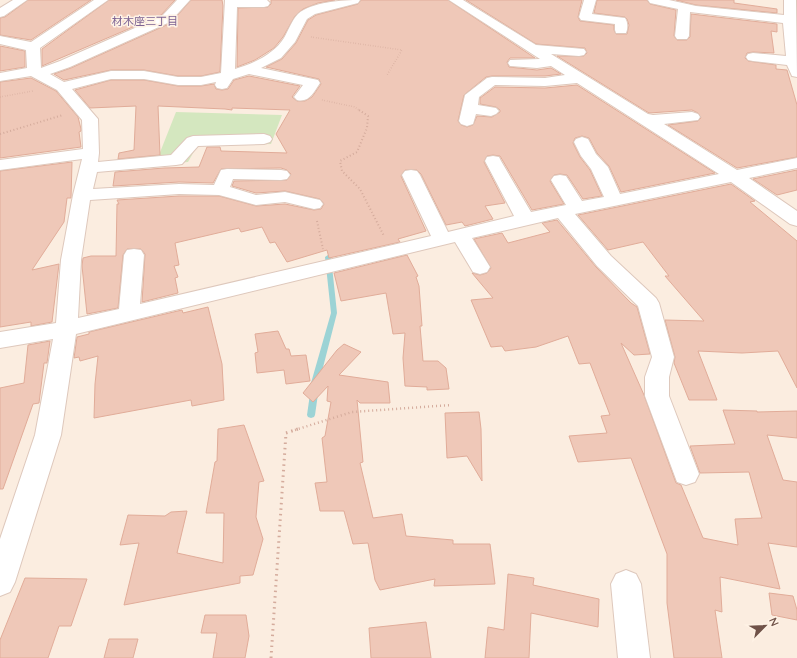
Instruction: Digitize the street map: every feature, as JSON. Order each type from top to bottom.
[{"type":"street","points":[[0,13],[20,0]]},
{"type":"street","points":[[0,40],[33,47],[102,0]]},
{"type":"street","points":[[0,77],[36,72],[65,64],[166,19],[184,0]]},
{"type":"street","points":[[59,85],[110,75],[123,74],[144,75],[176,87],[201,81],[225,80],[276,55],[284,47],[304,15],[320,8],[354,0]]},
{"type":"street","points":[[455,0],[552,62],[647,119],[734,176],[797,220]]},
{"type":"street","points":[[590,0],[585,17],[621,21],[621,30]]},
{"type":"street","points":[[654,0],[684,7],[792,22]]},
{"type":"street","points":[[225,80],[230,2],[264,3]]},
{"type":"street","points":[[753,57],[795,67],[792,2]]},
{"type":"street","points":[[682,36],[684,7]]},
{"type":"street","points":[[478,30],[490,22]]},
{"type":"street","points":[[33,47],[36,72]]},
{"type":"street","points":[[532,49],[578,52]]},
{"type":"street","points":[[515,63],[538,64],[552,62]]},
{"type":"street","points":[[248,70],[313,82],[302,97]]},
{"type":"street","points":[[0,582],[48,435],[66,329],[71,260],[82,195],[90,160],[90,119],[83,109],[59,85],[36,72]]},
{"type":"street","points":[[491,111],[468,115],[472,95],[492,81],[545,82],[579,78]]},
{"type":"street","points":[[647,119],[692,117]]},
{"type":"street","points":[[0,165],[90,160],[176,160],[193,141],[264,139]]},
{"type":"street","points":[[582,142],[589,156],[599,167],[614,200]]},
{"type":"street","points":[[493,161],[525,219]]},
{"type":"street","points":[[0,340],[66,329],[569,209],[797,163]]},
{"type":"street","points":[[220,190],[227,174],[281,175]]},
{"type":"street","points":[[412,175],[451,237],[480,267]]},
{"type":"street","points":[[560,180],[569,209],[604,261],[648,303],[663,356],[657,377],[657,396],[686,474]]},
{"type":"street","points":[[82,195],[179,189],[220,190],[256,200],[285,197],[314,204]]},
{"type":"street","points":[[129,313],[134,255]]},
{"type":"street","points":[[626,584],[634,658]]},
{"type":"path","points":[[293,34],[402,50],[387,76]]},
{"type":"path","points":[[0,97],[31,92],[59,85]]},
{"type":"path","points":[[302,97],[355,107],[368,116],[367,128],[357,152],[340,161],[342,171],[360,189],[391,251]]},
{"type":"path","points":[[0,134],[83,109]]},
{"type":"path","points":[[314,204],[335,264]]},
{"type":"path","points":[[271,658],[286,433],[352,412],[451,405]]},
{"type":"green space","points":[[176,112],[282,115],[271,144],[197,146],[188,162],[155,165]]},
{"type":"building","points":[[28,0],[91,0],[31,40],[0,35],[0,18],[5,17]]},
{"type":"building","points":[[109,0],[175,0],[161,15],[42,66],[42,49]]},
{"type":"building","points":[[191,0],[222,0],[220,72],[201,76],[178,76],[144,70],[111,70],[64,80],[54,74],[71,68],[171,23]]},
{"type":"building","points":[[271,0],[335,0],[318,3],[303,9],[295,16],[283,37],[274,48],[255,60],[237,67],[238,8],[268,7],[271,4]]},
{"type":"building","points":[[361,0],[448,0],[535,58],[510,58],[507,62],[509,67],[537,70],[551,68],[561,74],[545,76],[486,77],[464,95],[458,121],[461,125],[467,127],[473,125],[477,116],[492,117],[500,112],[500,110],[496,107],[480,104],[480,98],[495,87],[545,88],[577,85],[715,173],[621,192],[609,166],[597,153],[589,138],[582,136],[575,138],[573,143],[580,157],[590,170],[602,196],[583,199],[567,175],[554,175],[550,181],[564,204],[532,210],[500,156],[487,156],[484,162],[505,203],[485,206],[493,219],[465,226],[462,222],[446,225],[421,174],[417,170],[405,170],[401,176],[426,231],[398,239],[400,242],[329,258],[327,250],[287,262],[275,242],[270,243],[262,227],[241,232],[239,228],[175,243],[179,265],[174,266],[178,277],[175,278],[178,293],[142,302],[145,254],[141,249],[127,249],[123,255],[118,308],[87,314],[82,266],[83,258],[91,256],[116,256],[117,204],[119,204],[117,200],[179,196],[219,196],[256,206],[285,204],[314,210],[321,209],[324,204],[320,199],[285,191],[256,193],[232,186],[234,181],[287,180],[291,174],[287,170],[281,168],[221,169],[213,183],[179,182],[113,186],[115,172],[199,167],[207,147],[220,147],[221,151],[287,153],[276,134],[290,110],[232,108],[232,110],[158,106],[160,155],[118,159],[119,153],[134,150],[136,106],[90,108],[75,90],[111,80],[144,80],[178,86],[201,86],[214,84],[216,89],[222,90],[228,89],[234,80],[249,76],[300,86],[292,97],[297,101],[305,101],[312,97],[321,84],[319,79],[266,67],[282,59],[296,43],[308,20],[316,15],[358,4]]},
{"type":"building","points":[[466,0],[582,0],[578,17],[580,21],[614,25],[616,34],[627,34],[629,25],[625,17],[594,13],[597,0],[647,0],[650,4],[676,10],[674,36],[677,40],[687,40],[690,37],[691,14],[777,24],[777,32],[771,31],[774,53],[747,53],[745,58],[748,61],[776,65],[776,69],[787,70],[797,105],[797,157],[737,168],[668,125],[698,121],[701,118],[698,113],[692,110],[649,113],[557,56],[584,56],[587,53],[585,48],[536,44]]},
{"type":"building","points":[[676,0],[734,0],[734,3],[777,9],[777,13],[696,5]]},
{"type":"building","points":[[0,46],[25,51],[25,67],[0,71]]},
{"type":"building","points":[[31,78],[56,91],[78,117],[81,129],[79,132],[81,147],[0,158],[0,82]]},
{"type":"building","points":[[72,162],[71,198],[67,198],[64,222],[32,270],[59,264],[52,322],[31,326],[31,322],[0,327],[0,171]]},
{"type":"building","points":[[797,170],[797,190],[777,195],[753,179]]},
{"type":"building","points":[[731,184],[755,201],[750,202],[797,241],[797,388],[778,351],[742,353],[698,351],[717,400],[689,400],[674,363],[675,357],[665,320],[704,321],[665,276],[669,276],[643,242],[608,250],[578,215]]},
{"type":"building","points":[[557,220],[596,267],[631,303],[637,307],[650,354],[634,355],[621,343],[644,395],[676,483],[681,485],[703,538],[738,545],[735,519],[762,518],[749,472],[700,473],[690,446],[735,444],[723,410],[757,412],[797,411],[797,438],[767,435],[783,480],[797,482],[797,547],[768,543],[780,589],[720,577],[722,612],[715,610],[722,658],[674,658],[667,603],[667,554],[631,458],[578,462],[569,436],[607,433],[601,416],[610,415],[590,363],[579,364],[568,336],[536,347],[505,351],[502,346],[491,347],[471,300],[493,298],[472,273],[480,275],[487,273],[491,268],[474,239],[502,233],[508,243],[550,232],[542,223]]},
{"type":"building","points":[[407,255],[418,276],[416,277],[419,286],[423,361],[438,361],[446,368],[449,389],[427,390],[427,387],[405,386],[403,358],[405,333],[393,334],[386,293],[341,301],[334,273]]},
{"type":"building","points":[[208,307],[222,364],[224,400],[192,406],[191,400],[94,418],[98,356],[80,361],[79,357],[74,358],[77,337],[89,334],[89,332],[182,310],[183,313]]},
{"type":"building","points":[[278,331],[286,349],[289,349],[291,356],[306,355],[310,381],[286,384],[284,370],[257,373],[255,353],[258,352],[255,334]]},
{"type":"building","points":[[50,341],[47,363],[44,363],[39,403],[33,404],[3,489],[0,489],[0,388],[24,383],[28,345]]},
{"type":"building","points":[[344,344],[361,352],[339,375],[388,382],[390,403],[360,403],[357,400],[363,462],[360,463],[373,518],[402,514],[406,536],[453,540],[453,544],[490,544],[495,584],[434,586],[435,579],[380,590],[375,580],[368,543],[353,544],[344,511],[320,511],[315,483],[327,482],[322,438],[325,436],[331,402],[327,401],[328,386],[313,402],[303,393],[337,350]]},
{"type":"building","points":[[479,412],[481,429],[482,481],[467,456],[447,458],[445,413]]},
{"type":"building","points":[[244,425],[264,481],[259,482],[256,517],[263,539],[253,575],[240,576],[240,583],[124,605],[139,543],[120,545],[128,515],[165,516],[171,512],[187,511],[177,553],[223,563],[224,513],[206,513],[215,462],[217,461],[218,429]]},
{"type":"building","points":[[508,574],[534,578],[533,585],[599,599],[598,627],[531,613],[529,658],[485,658],[488,627],[504,630]]},
{"type":"building","points":[[25,578],[87,579],[71,626],[59,626],[48,658],[0,658],[0,640]]},
{"type":"building","points":[[769,593],[793,596],[797,610],[797,620],[772,615]]},
{"type":"building","points":[[205,615],[246,615],[249,636],[245,658],[213,658],[217,633],[201,633]]},
{"type":"building","points":[[426,622],[431,658],[371,658],[369,628]]},
{"type":"building","points":[[109,639],[138,639],[133,658],[104,658]]},
{"type":"waterway","points":[[315,383],[334,313],[328,257]]},
{"type":"waterway","points":[[311,415],[314,394]]},
{"type":"district","name":"材木座三丁目","points":[[145,21]]}]
